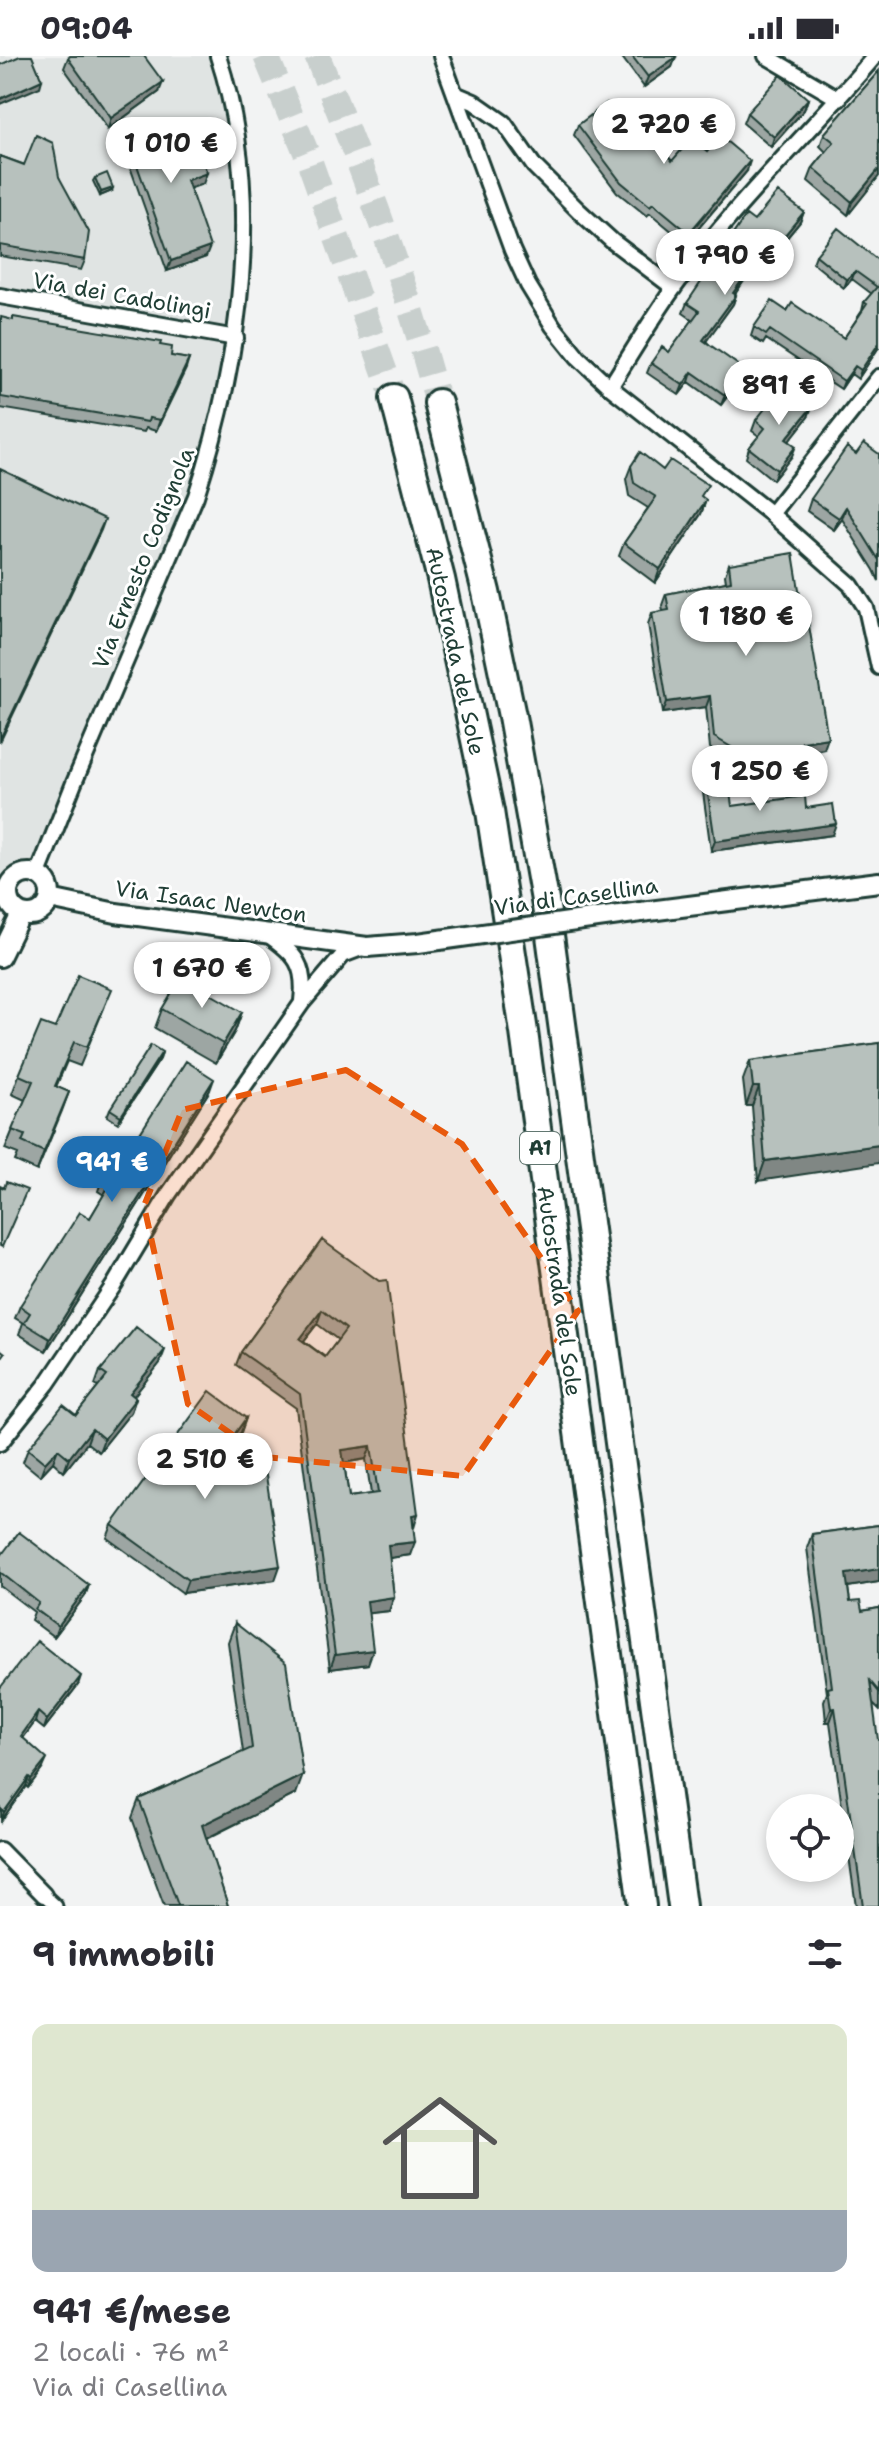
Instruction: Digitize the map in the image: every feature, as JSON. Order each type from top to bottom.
[{"type":"highway","name":"Autostrada del Sole","points":[[394,398],[445,594],[495,839],[531,1077],[642,1906]]},
{"type":"highway","name":"Autostrada del Sole","points":[[438,403],[486,592],[546,906],[682,1906]]},
{"type":"street","name":"Via Ernesto Codignola","points":[[38,874],[196,496],[212,448],[236,338],[241,275],[242,196],[230,100],[218,56]]},
{"type":"street","points":[[441,56],[512,250],[528,285],[563,341],[610,387],[836,569],[857,592],[871,627],[879,667]]},
{"type":"street","points":[[766,56],[839,99]]},
{"type":"street","points":[[610,387],[674,288],[763,180],[875,56]]},
{"type":"street","points":[[455,94],[474,102],[504,123],[534,166],[593,225],[674,288]]},
{"type":"street","name":"Via dei Cadolingi","points":[[0,296],[236,338]]},
{"type":"street","points":[[771,514],[879,377]]},
{"type":"street","points":[[38,874],[48,884],[50,899],[39,913],[21,914],[10,903],[4,887],[20,875],[38,874]]},
{"type":"street","name":"Via di Casellina","points":[[0,1443],[56,1372],[114,1285],[168,1195],[302,1003],[343,955],[367,947],[418,943],[879,882]]},
{"type":"street","name":"Via Isaac Newton","points":[[50,899],[116,913],[367,947]]},
{"type":"street","points":[[0,957],[21,914]]},
{"type":"street","points":[[267,933],[287,948],[302,969],[302,1003]]},
{"type":"street","points":[[0,1850],[56,1906]]},
{"type":"highlighted area","points":[[346,1070],[462,1144],[578,1311],[463,1476],[265,1457],[188,1404],[144,1206],[182,1110]]},
{"type":"shaded area","points":[[0,56],[218,56],[230,100],[241,275],[196,496],[38,874],[20,875],[9,888],[0,886]]},
{"type":"building","points":[[20,56],[32,56],[42,80],[0,99],[0,65]]},
{"type":"building","points":[[144,56],[163,82],[111,118],[68,58]]},
{"type":"building","points":[[632,56],[675,56],[676,57],[648,77]]},
{"type":"building","points":[[879,71],[879,169],[852,202],[813,168],[834,142],[824,134]]},
{"type":"building","points":[[781,75],[808,99],[774,137],[747,113]]},
{"type":"building","points":[[607,103],[620,121],[634,110],[672,161],[691,139],[707,152],[720,136],[750,161],[689,233],[621,182],[578,125]]},
{"type":"building","points":[[164,121],[169,136],[191,128],[207,173],[187,180],[210,247],[171,261],[126,134]]},
{"type":"building","points":[[36,135],[53,143],[59,177],[89,232],[85,260],[0,245],[0,156],[24,165]]},
{"type":"building","points":[[107,173],[113,188],[101,192],[95,178]]},
{"type":"building","points":[[778,192],[804,212],[780,241],[776,238],[757,266],[754,263],[733,293],[736,295],[703,340],[744,369],[725,395],[692,372],[683,385],[651,363],[662,347],[669,352],[699,311],[687,303],[746,215],[754,221]]},
{"type":"building","points":[[838,228],[879,261],[879,343],[861,370],[855,366],[844,381],[770,330],[766,335],[754,327],[772,301],[787,311],[792,303],[844,338],[867,304],[864,302],[877,287],[855,271],[847,280],[816,255]]},
{"type":"building","points":[[1,317],[161,342],[160,345],[172,347],[171,356],[189,359],[160,420],[149,418],[148,422],[1,397]]},
{"type":"building","points":[[784,385],[812,407],[786,439],[796,446],[777,470],[749,448],[765,428],[756,420]]},
{"type":"building","points":[[864,443],[879,454],[879,560],[846,507],[839,518],[811,499],[847,447],[856,454]]},
{"type":"building","points":[[640,452],[663,470],[670,460],[708,485],[701,496],[706,500],[660,569],[624,543],[656,497],[634,483],[631,466]]},
{"type":"building","points":[[0,469],[105,519],[0,739]]},
{"type":"building","points":[[793,553],[802,608],[806,608],[828,738],[802,742],[805,755],[757,762],[714,737],[710,696],[667,702],[652,613],[669,610],[666,594],[731,581],[729,564]]},
{"type":"building","points":[[727,771],[732,806],[805,796],[806,808],[833,804],[836,824],[715,841],[705,774]]},
{"type":"building","points":[[78,975],[112,989],[87,1047],[74,1042],[55,1086],[69,1092],[44,1152],[22,1142],[25,1135],[12,1130],[33,1081],[19,1075],[41,1023],[55,1028]]},
{"type":"building","points":[[181,977],[242,1012],[223,1044],[162,1009]]},
{"type":"building","points":[[879,1043],[879,1145],[765,1161],[759,1087],[753,1087],[750,1061]]},
{"type":"building","points":[[151,1045],[162,1052],[121,1116],[110,1109]]},
{"type":"building","points":[[186,1061],[214,1079],[50,1339],[24,1323],[30,1313],[20,1306],[80,1212],[90,1218],[110,1184],[102,1179],[122,1148],[128,1152]]},
{"type":"building","points":[[6,1182],[27,1190],[2,1247],[0,1186],[4,1188]]},
{"type":"building","points":[[322,1240],[379,1281],[387,1280],[418,1514],[412,1515],[415,1542],[388,1545],[394,1597],[367,1601],[373,1650],[335,1655],[300,1394],[241,1352]],"holes":[[[322,1310],[346,1329],[325,1357],[300,1339]],[[371,1446],[378,1493],[349,1497],[342,1450]]]},
{"type":"building","points":[[136,1327],[165,1350],[130,1393],[136,1398],[104,1439],[92,1429],[69,1458],[58,1449],[45,1463],[28,1449],[63,1405],[76,1415],[107,1376],[100,1371]]},
{"type":"building","points":[[210,1391],[246,1418],[231,1439],[264,1463],[280,1566],[188,1580],[112,1525]]},
{"type":"building","points":[[879,1525],[879,1569],[846,1574],[850,1602],[860,1601],[862,1611],[879,1608],[879,1692],[870,1681],[879,1740],[879,1906],[863,1906],[854,1842],[854,1794],[847,1794],[835,1708],[831,1709],[828,1688],[832,1687],[812,1534]]},
{"type":"building","points":[[19,1532],[89,1585],[58,1626],[35,1609],[39,1603],[0,1572],[0,1557]]},
{"type":"building","points":[[235,1623],[286,1663],[303,1775],[202,1825],[228,1906],[181,1906],[178,1905],[139,1799],[252,1748]]},
{"type":"building","points":[[37,1641],[81,1676],[47,1720],[38,1712],[21,1736],[47,1759],[31,1779],[29,1777],[4,1812],[0,1808],[0,1688]]},
{"type":"tunnel","points":[[266,56],[308,157],[394,398]]},
{"type":"tunnel","points":[[317,56],[383,228],[438,403]]}]
